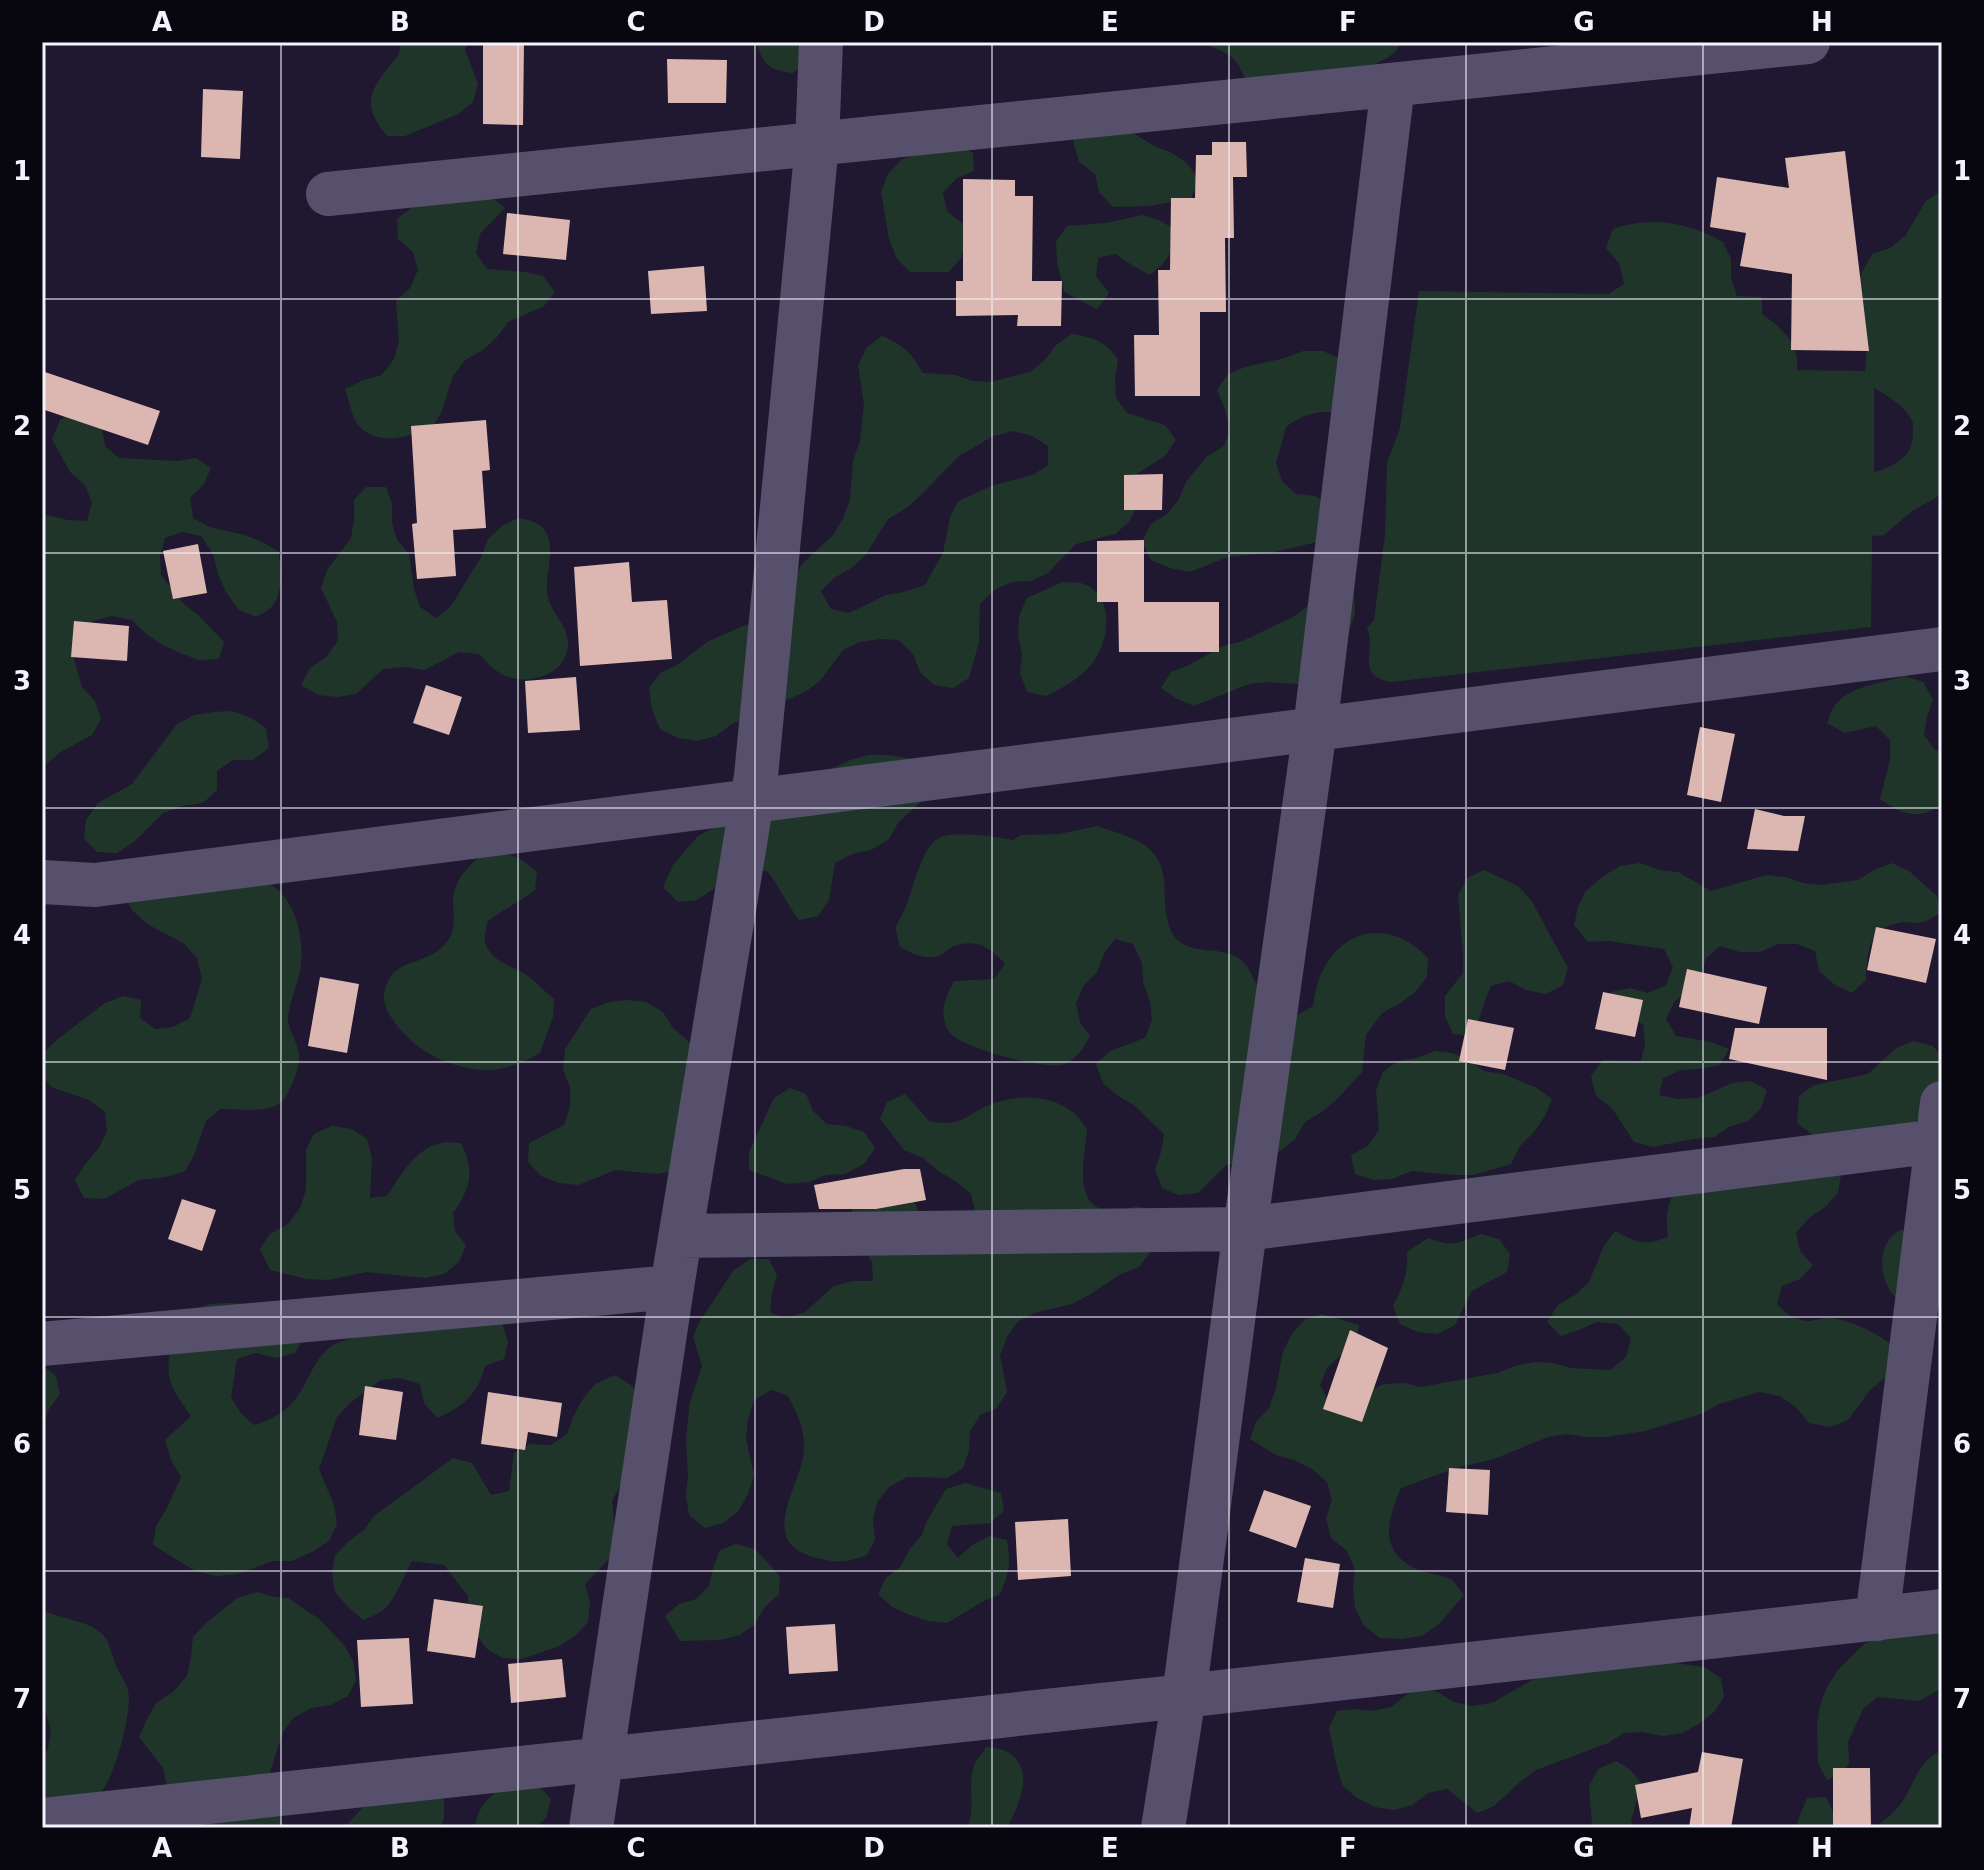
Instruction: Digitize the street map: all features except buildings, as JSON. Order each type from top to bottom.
[{"type":"street","points":[[591,1828],[672,1287],[752,801],[817,144],[821,42]]},
{"type":"street","points":[[328,194],[1808,42]]},
{"type":"street","points":[[1163,1828],[1184,1696],[1315,729],[1393,85]]},
{"type":"street","points":[[42,882],[95,885],[1942,649]]},
{"type":"street","points":[[681,1236],[1245,1229],[1940,1122],[1877,1619]]},
{"type":"street","points":[[42,1344],[672,1287]]},
{"type":"street","points":[[42,1820],[1942,1611]]},
{"type":"green space","points":[[401,42],[468,42],[465,50],[478,84],[473,102],[458,114],[405,136],[387,136],[372,110],[372,95],[398,55]]},
{"type":"green space","points":[[756,42],[815,42],[807,59],[794,73],[769,65]]},
{"type":"green space","points":[[1208,42],[1402,42],[1392,54],[1368,67],[1249,88],[1235,61],[1209,46]]},
{"type":"green space","points":[[1122,126],[1188,164],[1199,181],[1191,198],[1151,206],[1113,207],[1099,192],[1095,174],[1079,162],[1071,134]]},
{"type":"green space","points":[[956,144],[973,153],[974,171],[957,178],[943,193],[947,211],[962,223],[967,240],[961,258],[949,272],[910,272],[897,259],[889,239],[881,192],[888,174],[902,159]]},
{"type":"green space","points":[[1942,190],[1942,494],[1912,511],[1884,535],[1872,536],[1871,627],[1391,682],[1373,674],[1367,628],[1374,620],[1385,535],[1387,463],[1400,428],[1419,291],[1608,294],[1624,284],[1619,263],[1606,248],[1613,229],[1642,223],[1669,223],[1723,242],[1731,259],[1731,278],[1737,296],[1762,297],[1762,314],[1793,345],[1797,370],[1865,371],[1867,346],[1856,289],[1862,272],[1872,254],[1890,248],[1905,236],[1926,201]],"holes":[[[1874,388],[1896,402],[1913,423],[1909,450],[1900,460],[1874,472]]]},
{"type":"green space","points":[[489,196],[505,208],[480,234],[476,253],[487,269],[543,276],[555,292],[544,306],[508,322],[483,350],[465,360],[453,376],[441,413],[432,429],[394,438],[375,436],[359,426],[345,389],[382,375],[394,359],[399,341],[396,301],[410,288],[418,270],[413,252],[398,239],[397,219],[414,206]]},
{"type":"green space","points":[[1142,215],[1161,221],[1177,231],[1171,251],[1161,265],[1150,275],[1116,254],[1098,258],[1096,276],[1109,293],[1097,309],[1064,292],[1056,241],[1067,226],[1106,223]]},
{"type":"green space","points":[[1072,334],[1103,344],[1118,359],[1116,398],[1127,413],[1165,425],[1176,440],[1165,456],[1132,477],[1123,493],[1138,504],[1129,522],[1115,534],[1076,544],[1048,573],[1031,581],[1012,582],[994,590],[980,604],[979,642],[969,678],[953,688],[934,685],[920,672],[913,654],[899,640],[860,642],[843,650],[820,681],[805,692],[732,724],[716,736],[697,741],[678,738],[660,729],[652,710],[649,688],[660,673],[677,665],[707,642],[759,619],[805,561],[833,535],[843,519],[850,499],[853,460],[860,441],[864,404],[858,365],[867,347],[882,336],[906,350],[923,373],[991,382],[1030,372],[1045,360],[1056,345]],"holes":[[[1013,431],[1032,436],[1048,446],[1048,465],[1033,475],[994,485],[958,501],[950,517],[943,553],[925,585],[886,595],[849,613],[831,609],[821,591],[865,556],[888,519],[919,497],[959,456],[993,436]]]},
{"type":"green space","points":[[1303,351],[1323,351],[1339,358],[1340,412],[1312,414],[1286,427],[1276,463],[1282,481],[1296,494],[1315,496],[1331,505],[1326,540],[1270,553],[1228,557],[1190,572],[1151,560],[1142,542],[1151,524],[1167,514],[1206,457],[1224,446],[1230,429],[1217,390],[1228,374]]},
{"type":"green space","points":[[75,409],[102,429],[105,446],[119,458],[177,461],[196,458],[211,468],[204,484],[190,498],[193,518],[209,527],[245,535],[278,551],[280,586],[272,607],[256,617],[238,609],[226,592],[213,554],[201,536],[182,532],[165,538],[160,556],[161,575],[184,604],[224,642],[219,659],[199,660],[180,653],[146,634],[132,620],[112,616],[93,621],[79,633],[72,652],[82,687],[95,701],[101,719],[92,735],[59,753],[42,768],[42,514],[87,521],[92,503],[85,485],[70,472],[52,439],[60,420]]},
{"type":"green space","points":[[366,487],[386,487],[392,504],[392,522],[397,540],[409,554],[420,607],[436,618],[451,606],[481,557],[488,539],[502,526],[518,518],[534,522],[544,529],[550,545],[548,599],[565,629],[568,642],[563,662],[538,678],[518,679],[499,673],[479,654],[459,652],[424,670],[403,667],[383,669],[356,694],[337,697],[318,695],[301,685],[310,668],[326,657],[338,641],[337,622],[321,588],[327,570],[351,538],[354,500]]},
{"type":"green space","points":[[1062,582],[1081,583],[1100,597],[1106,619],[1103,643],[1092,664],[1070,683],[1046,696],[1027,692],[1020,673],[1019,616],[1027,598]]},
{"type":"green space","points":[[1339,582],[1354,595],[1355,614],[1337,666],[1310,685],[1249,684],[1194,706],[1161,688],[1171,672],[1293,617]]},
{"type":"green space","points":[[1904,676],[1923,682],[1933,699],[1924,735],[1935,750],[1942,751],[1942,805],[1917,814],[1895,809],[1880,799],[1890,760],[1890,740],[1876,726],[1845,733],[1827,723],[1832,709],[1849,693]]},
{"type":"green space","points":[[232,711],[266,728],[269,748],[253,760],[233,760],[217,771],[217,790],[203,803],[163,813],[135,841],[117,853],[97,852],[84,839],[86,820],[98,803],[132,784],[177,724],[194,715]]},
{"type":"green space","points":[[869,755],[898,756],[927,764],[926,797],[898,823],[889,839],[871,850],[852,854],[835,863],[829,900],[818,916],[799,920],[767,871],[729,875],[697,900],[678,902],[663,887],[673,865],[698,836],[850,760]]},
{"type":"green space","points":[[1098,826],[1141,843],[1156,857],[1164,880],[1169,924],[1180,942],[1197,949],[1233,955],[1241,960],[1261,991],[1296,1016],[1313,1006],[1319,979],[1333,955],[1358,936],[1372,933],[1401,938],[1428,958],[1427,977],[1415,992],[1382,1013],[1366,1035],[1362,1072],[1337,1099],[1305,1122],[1295,1139],[1280,1151],[1264,1160],[1226,1165],[1198,1193],[1179,1195],[1162,1188],[1155,1170],[1164,1134],[1135,1106],[1103,1083],[1096,1064],[1110,1051],[1145,1038],[1152,1020],[1142,963],[1133,944],[1115,939],[1104,954],[1097,972],[1084,985],[1076,1003],[1080,1022],[1090,1036],[1073,1059],[1055,1065],[1024,1061],[971,1046],[951,1034],[947,1027],[944,1007],[954,981],[994,979],[1005,964],[995,953],[969,943],[927,957],[900,947],[896,933],[922,860],[932,843],[939,838],[964,834],[1013,840],[1021,835],[1059,834]]},
{"type":"green space","points":[[487,852],[514,856],[537,872],[535,890],[487,922],[485,940],[488,948],[496,958],[528,976],[554,999],[553,1017],[540,1053],[512,1066],[482,1070],[449,1063],[423,1050],[395,1023],[384,997],[393,973],[435,953],[450,937],[454,919],[453,900],[460,878]]},
{"type":"green space","points":[[1640,863],[1659,870],[1678,872],[1711,891],[1766,875],[1821,885],[1858,880],[1892,863],[1909,871],[1937,896],[1940,913],[1920,923],[1891,925],[1876,935],[1867,959],[1866,980],[1852,993],[1835,985],[1819,971],[1815,951],[1797,944],[1778,944],[1760,952],[1740,952],[1720,946],[1706,958],[1701,976],[1674,1002],[1666,1019],[1676,1036],[1711,1042],[1729,1049],[1720,1065],[1681,1070],[1663,1078],[1659,1095],[1678,1099],[1698,1098],[1732,1083],[1751,1081],[1767,1090],[1761,1108],[1748,1121],[1729,1127],[1714,1137],[1653,1147],[1634,1142],[1612,1108],[1596,1096],[1591,1076],[1603,1060],[1641,1061],[1645,1043],[1643,1024],[1603,1010],[1611,992],[1630,988],[1648,993],[1666,985],[1673,967],[1664,949],[1608,941],[1588,942],[1574,925],[1586,891],[1620,866]]},
{"type":"green space","points":[[1484,870],[1518,886],[1531,900],[1568,968],[1563,985],[1546,994],[1526,990],[1509,981],[1491,986],[1472,1036],[1453,1034],[1445,1016],[1445,996],[1463,973],[1458,895],[1467,878]]},
{"type":"green space","points":[[262,879],[278,890],[290,905],[301,945],[300,971],[288,1018],[299,1058],[291,1087],[280,1103],[274,1106],[251,1110],[220,1109],[206,1121],[185,1171],[139,1180],[104,1199],[84,1198],[75,1180],[99,1148],[107,1131],[105,1112],[89,1100],[51,1087],[42,1074],[45,1051],[105,1003],[123,996],[141,1000],[140,1018],[155,1029],[173,1027],[190,1018],[202,979],[197,958],[183,943],[147,924],[132,910],[123,893]]},
{"type":"green space","points":[[609,1002],[646,1002],[663,1012],[698,1055],[675,1171],[656,1174],[616,1170],[578,1185],[559,1183],[541,1176],[528,1162],[529,1143],[564,1125],[570,1107],[570,1087],[563,1069],[565,1049],[591,1009]]},
{"type":"green space","points":[[1914,1041],[1933,1046],[1942,1056],[1942,1085],[1914,1124],[1814,1136],[1797,1123],[1799,1096],[1814,1085],[1868,1074],[1896,1048]]},
{"type":"green space","points":[[1435,1051],[1452,1053],[1484,1071],[1503,1074],[1537,1088],[1552,1099],[1545,1116],[1520,1146],[1511,1164],[1473,1175],[1412,1171],[1392,1179],[1373,1180],[1355,1174],[1351,1155],[1368,1146],[1379,1130],[1376,1090],[1383,1072],[1398,1061]]},
{"type":"green space","points":[[790,1088],[806,1094],[813,1111],[827,1124],[864,1132],[875,1148],[864,1164],[845,1174],[787,1184],[749,1170],[749,1152],[774,1098]]},
{"type":"green space","points":[[905,1094],[929,1121],[942,1123],[958,1121],[1009,1099],[1044,1099],[1065,1107],[1087,1129],[1083,1181],[1091,1203],[1101,1209],[1115,1211],[1142,1207],[1158,1215],[1151,1251],[1139,1267],[1121,1274],[1089,1295],[1072,1304],[1034,1313],[1017,1322],[1000,1356],[1007,1392],[997,1408],[980,1415],[970,1432],[969,1451],[963,1468],[947,1478],[907,1477],[889,1487],[877,1502],[873,1520],[875,1539],[867,1555],[846,1561],[821,1559],[796,1549],[787,1538],[784,1525],[786,1510],[802,1463],[804,1442],[800,1421],[788,1396],[771,1390],[754,1400],[748,1420],[746,1439],[754,1475],[748,1494],[738,1512],[723,1523],[705,1528],[689,1515],[686,1496],[690,1402],[702,1366],[693,1337],[733,1271],[750,1259],[769,1259],[777,1275],[770,1313],[788,1318],[805,1312],[834,1286],[853,1281],[873,1281],[872,1262],[851,1229],[852,1209],[863,1195],[899,1191],[915,1203],[922,1221],[975,1212],[971,1194],[923,1158],[904,1150],[880,1119],[887,1102]]},
{"type":"green space","points":[[332,1126],[352,1129],[367,1139],[372,1158],[370,1198],[387,1196],[403,1171],[424,1150],[442,1143],[461,1143],[468,1163],[469,1179],[453,1213],[455,1231],[466,1245],[459,1262],[444,1274],[425,1278],[367,1272],[329,1280],[307,1279],[270,1270],[260,1249],[270,1234],[288,1224],[300,1208],[306,1190],[306,1150],[314,1134]]},
{"type":"green space","points":[[1841,1175],[1838,1193],[1796,1233],[1800,1251],[1813,1265],[1800,1279],[1782,1286],[1777,1304],[1800,1320],[1829,1318],[1855,1324],[1894,1346],[1886,1377],[1870,1390],[1848,1420],[1830,1427],[1809,1423],[1796,1407],[1780,1396],[1759,1392],[1645,1431],[1607,1437],[1566,1434],[1548,1437],[1494,1459],[1456,1468],[1401,1488],[1390,1522],[1389,1533],[1395,1553],[1416,1569],[1452,1580],[1464,1595],[1439,1624],[1422,1636],[1380,1638],[1364,1626],[1355,1608],[1355,1569],[1346,1550],[1331,1538],[1326,1518],[1332,1500],[1327,1482],[1312,1469],[1276,1455],[1250,1439],[1256,1422],[1269,1408],[1283,1351],[1304,1320],[1322,1314],[1359,1325],[1355,1342],[1327,1368],[1320,1385],[1329,1402],[1384,1384],[1404,1383],[1421,1387],[1497,1373],[1535,1362],[1610,1370],[1626,1357],[1631,1338],[1618,1324],[1597,1322],[1561,1336],[1547,1322],[1558,1305],[1589,1282],[1604,1246],[1615,1231],[1641,1242],[1668,1237],[1668,1208],[1680,1182],[1756,1186],[1774,1180]]},
{"type":"green space","points":[[1942,1224],[1942,1298],[1919,1305],[1906,1304],[1897,1299],[1886,1283],[1882,1262],[1887,1242],[1904,1229]]},
{"type":"green space","points":[[1481,1234],[1499,1239],[1510,1254],[1507,1272],[1472,1291],[1455,1325],[1437,1334],[1417,1332],[1400,1324],[1393,1306],[1404,1280],[1407,1252],[1428,1238],[1455,1243]]},
{"type":"green space","points":[[209,1304],[246,1304],[304,1337],[295,1353],[276,1358],[256,1353],[237,1359],[231,1397],[240,1412],[254,1425],[285,1410],[299,1394],[323,1354],[342,1341],[361,1336],[502,1323],[508,1342],[504,1359],[485,1366],[474,1392],[454,1409],[437,1418],[424,1403],[420,1384],[400,1378],[381,1380],[350,1403],[337,1417],[319,1469],[334,1505],[337,1524],[329,1541],[292,1561],[273,1561],[237,1574],[216,1576],[195,1571],[153,1545],[156,1526],[181,1477],[171,1460],[165,1440],[191,1416],[171,1383],[170,1354],[190,1311]]},
{"type":"green space","points":[[42,1365],[56,1376],[60,1394],[49,1409],[42,1430]]},
{"type":"green space","points":[[615,1375],[631,1385],[643,1398],[621,1484],[612,1501],[616,1537],[611,1557],[585,1584],[590,1602],[588,1622],[575,1636],[559,1646],[522,1659],[503,1658],[487,1649],[475,1633],[468,1615],[468,1596],[444,1565],[412,1561],[386,1608],[363,1620],[335,1592],[332,1574],[335,1555],[364,1530],[374,1516],[453,1458],[472,1463],[491,1495],[509,1491],[514,1453],[530,1444],[551,1445],[567,1434],[583,1399],[595,1384]]},
{"type":"green space","points":[[965,1483],[1001,1493],[1004,1511],[990,1523],[952,1526],[947,1544],[958,1558],[972,1545],[989,1536],[1007,1540],[1008,1567],[1000,1594],[947,1623],[928,1621],[892,1607],[878,1594],[886,1578],[901,1566],[922,1535],[946,1489]]},
{"type":"green space","points":[[736,1544],[755,1549],[780,1576],[779,1594],[764,1608],[755,1624],[740,1635],[720,1640],[680,1641],[665,1616],[679,1604],[696,1599],[709,1586],[720,1550]]},
{"type":"green space","points":[[257,1592],[288,1598],[319,1619],[344,1645],[353,1661],[356,1680],[348,1696],[294,1717],[283,1732],[267,1787],[284,1828],[112,1828],[167,1788],[163,1768],[139,1737],[156,1703],[173,1692],[187,1676],[193,1637],[237,1598]]},
{"type":"green space","points":[[42,1609],[89,1625],[103,1635],[127,1687],[129,1700],[116,1761],[105,1787],[95,1798],[42,1818],[42,1760],[48,1749],[51,1729],[42,1703]]},
{"type":"green space","points":[[1942,1623],[1942,1688],[1919,1701],[1878,1697],[1863,1709],[1848,1742],[1849,1763],[1844,1772],[1827,1780],[1818,1763],[1817,1725],[1820,1705],[1838,1670],[1864,1644],[1882,1635]]},
{"type":"green space","points":[[1668,1662],[1704,1667],[1721,1678],[1724,1697],[1714,1712],[1682,1733],[1663,1736],[1643,1732],[1624,1733],[1608,1743],[1536,1770],[1494,1806],[1477,1813],[1447,1789],[1428,1793],[1412,1805],[1394,1810],[1375,1807],[1343,1786],[1329,1728],[1337,1711],[1372,1711],[1391,1707],[1420,1689],[1438,1692],[1454,1702],[1472,1706],[1492,1703],[1541,1675]]},
{"type":"green space","points":[[986,1747],[1006,1751],[1021,1767],[1023,1787],[1007,1828],[967,1828],[971,1812],[972,1771]]},
{"type":"green space","points":[[1942,1750],[1942,1828],[1874,1828],[1899,1806],[1921,1768]]},
{"type":"green space","points":[[1616,1761],[1631,1770],[1642,1784],[1631,1820],[1633,1828],[1589,1828],[1592,1823],[1589,1786],[1598,1769]]},
{"type":"green space","points":[[504,1785],[538,1785],[551,1799],[546,1818],[535,1828],[475,1828],[484,1804]]},
{"type":"green space","points":[[428,1788],[444,1800],[444,1819],[440,1828],[344,1828],[374,1795]]},
{"type":"green space","points":[[1826,1797],[1834,1814],[1835,1828],[1795,1828],[1807,1798]]}]
